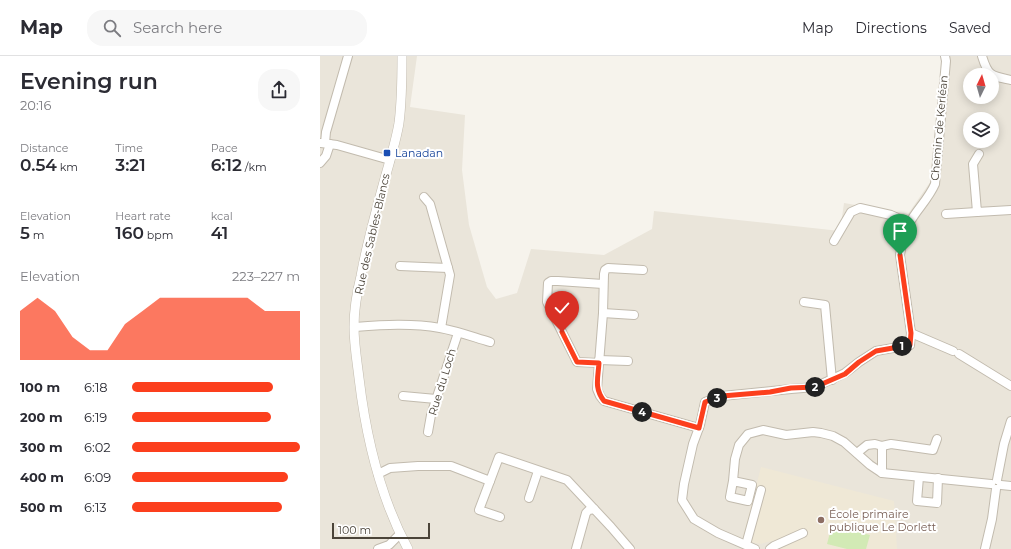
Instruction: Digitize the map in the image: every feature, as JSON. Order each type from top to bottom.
[{"type":"street","points":[[320,163],[326,156],[326,132],[348,56]]},
{"type":"street","name":"Rue des Sables-Blancs","points":[[402,56],[402,94],[399,124],[369,238],[356,305],[354,327],[363,408],[369,441],[388,504],[400,534],[408,549]]},
{"type":"street","name":"Chemin de Kerléan","points":[[911,333],[900,255],[909,223],[926,200],[935,184],[946,61],[945,56]]},
{"type":"street","points":[[982,56],[989,73],[995,77],[1011,80]]},
{"type":"street","points":[[325,143],[390,160]]},
{"type":"street","points":[[977,212],[973,164],[979,154]]},
{"type":"street","points":[[424,197],[430,204],[450,275],[441,328]]},
{"type":"street","points":[[834,241],[851,212],[860,208],[891,215],[909,223]]},
{"type":"street","points":[[946,214],[1011,210]]},
{"type":"street","points":[[400,266],[448,268]]},
{"type":"street","points":[[643,270],[608,268],[605,270],[597,388],[604,401],[699,428]]},
{"type":"street","points":[[603,284],[558,280],[551,281],[548,284],[547,302],[577,362],[628,361]]},
{"type":"street","points":[[804,302],[825,305],[832,380]]},
{"type":"street","points":[[603,313],[634,315]]},
{"type":"street","points":[[354,327],[395,324],[419,325],[441,328],[490,342]]},
{"type":"street","name":"Rue du Loch","points":[[428,432],[431,415],[458,333]]},
{"type":"street","points":[[755,549],[718,533],[694,519],[682,500],[691,451],[699,428],[705,402],[722,396],[770,392],[791,388],[815,387],[845,374],[859,362],[876,351],[910,345],[911,333],[956,352],[1011,386]]},
{"type":"street","points":[[403,396],[436,400]]},
{"type":"street","points":[[985,549],[992,519],[1004,444],[1011,421]]},
{"type":"street","points":[[734,481],[735,459],[739,445],[748,434],[763,430],[786,435],[813,432],[833,436],[844,442],[870,465],[882,473],[1011,486]]},
{"type":"street","points":[[857,452],[867,445],[875,444],[882,446],[891,444],[933,450],[937,439]]},
{"type":"street","points":[[882,446],[882,473]]},
{"type":"street","points":[[500,517],[479,510],[499,457],[567,480],[630,549]]},
{"type":"street","points":[[378,474],[390,468],[451,466],[490,481]]},
{"type":"street","points":[[529,498],[538,471]]},
{"type":"street","points":[[919,477],[917,501],[937,503],[938,478]]},
{"type":"street","points":[[747,541],[761,490]]},
{"type":"street","points":[[576,549],[586,513],[589,510],[594,509]]},
{"type":"street","points":[[770,549],[802,532]]},
{"type":"street","points":[[378,549],[389,545],[400,534]]},
{"type":"shaded area","points":[[320,56],[417,56],[410,107],[465,115],[462,170],[469,225],[487,287],[496,299],[517,293],[531,249],[604,255],[652,229],[654,211],[840,231],[844,203],[908,214],[933,178],[942,56],[1011,56],[1011,549],[320,549]]},
{"type":"shaded area","name":"École primaire publique Le Dorlett","points":[[761,467],[894,501],[897,549],[779,549],[776,540],[760,544],[742,540]]},
{"type":"green space","points":[[832,525],[870,535],[866,549],[847,549],[827,544]]},
{"type":"place","name":"Lanadan","points":[[387,153]]},
{"type":"place","name":"École primaire publique Le Dorlett","points":[[821,520]]},
{"type":"route","points":[[562,332],[577,362],[599,363],[597,388],[604,401],[699,428],[705,402],[722,396],[770,392],[791,388],[815,387],[845,374],[859,362],[876,351],[910,345],[911,333],[900,255]]}]
